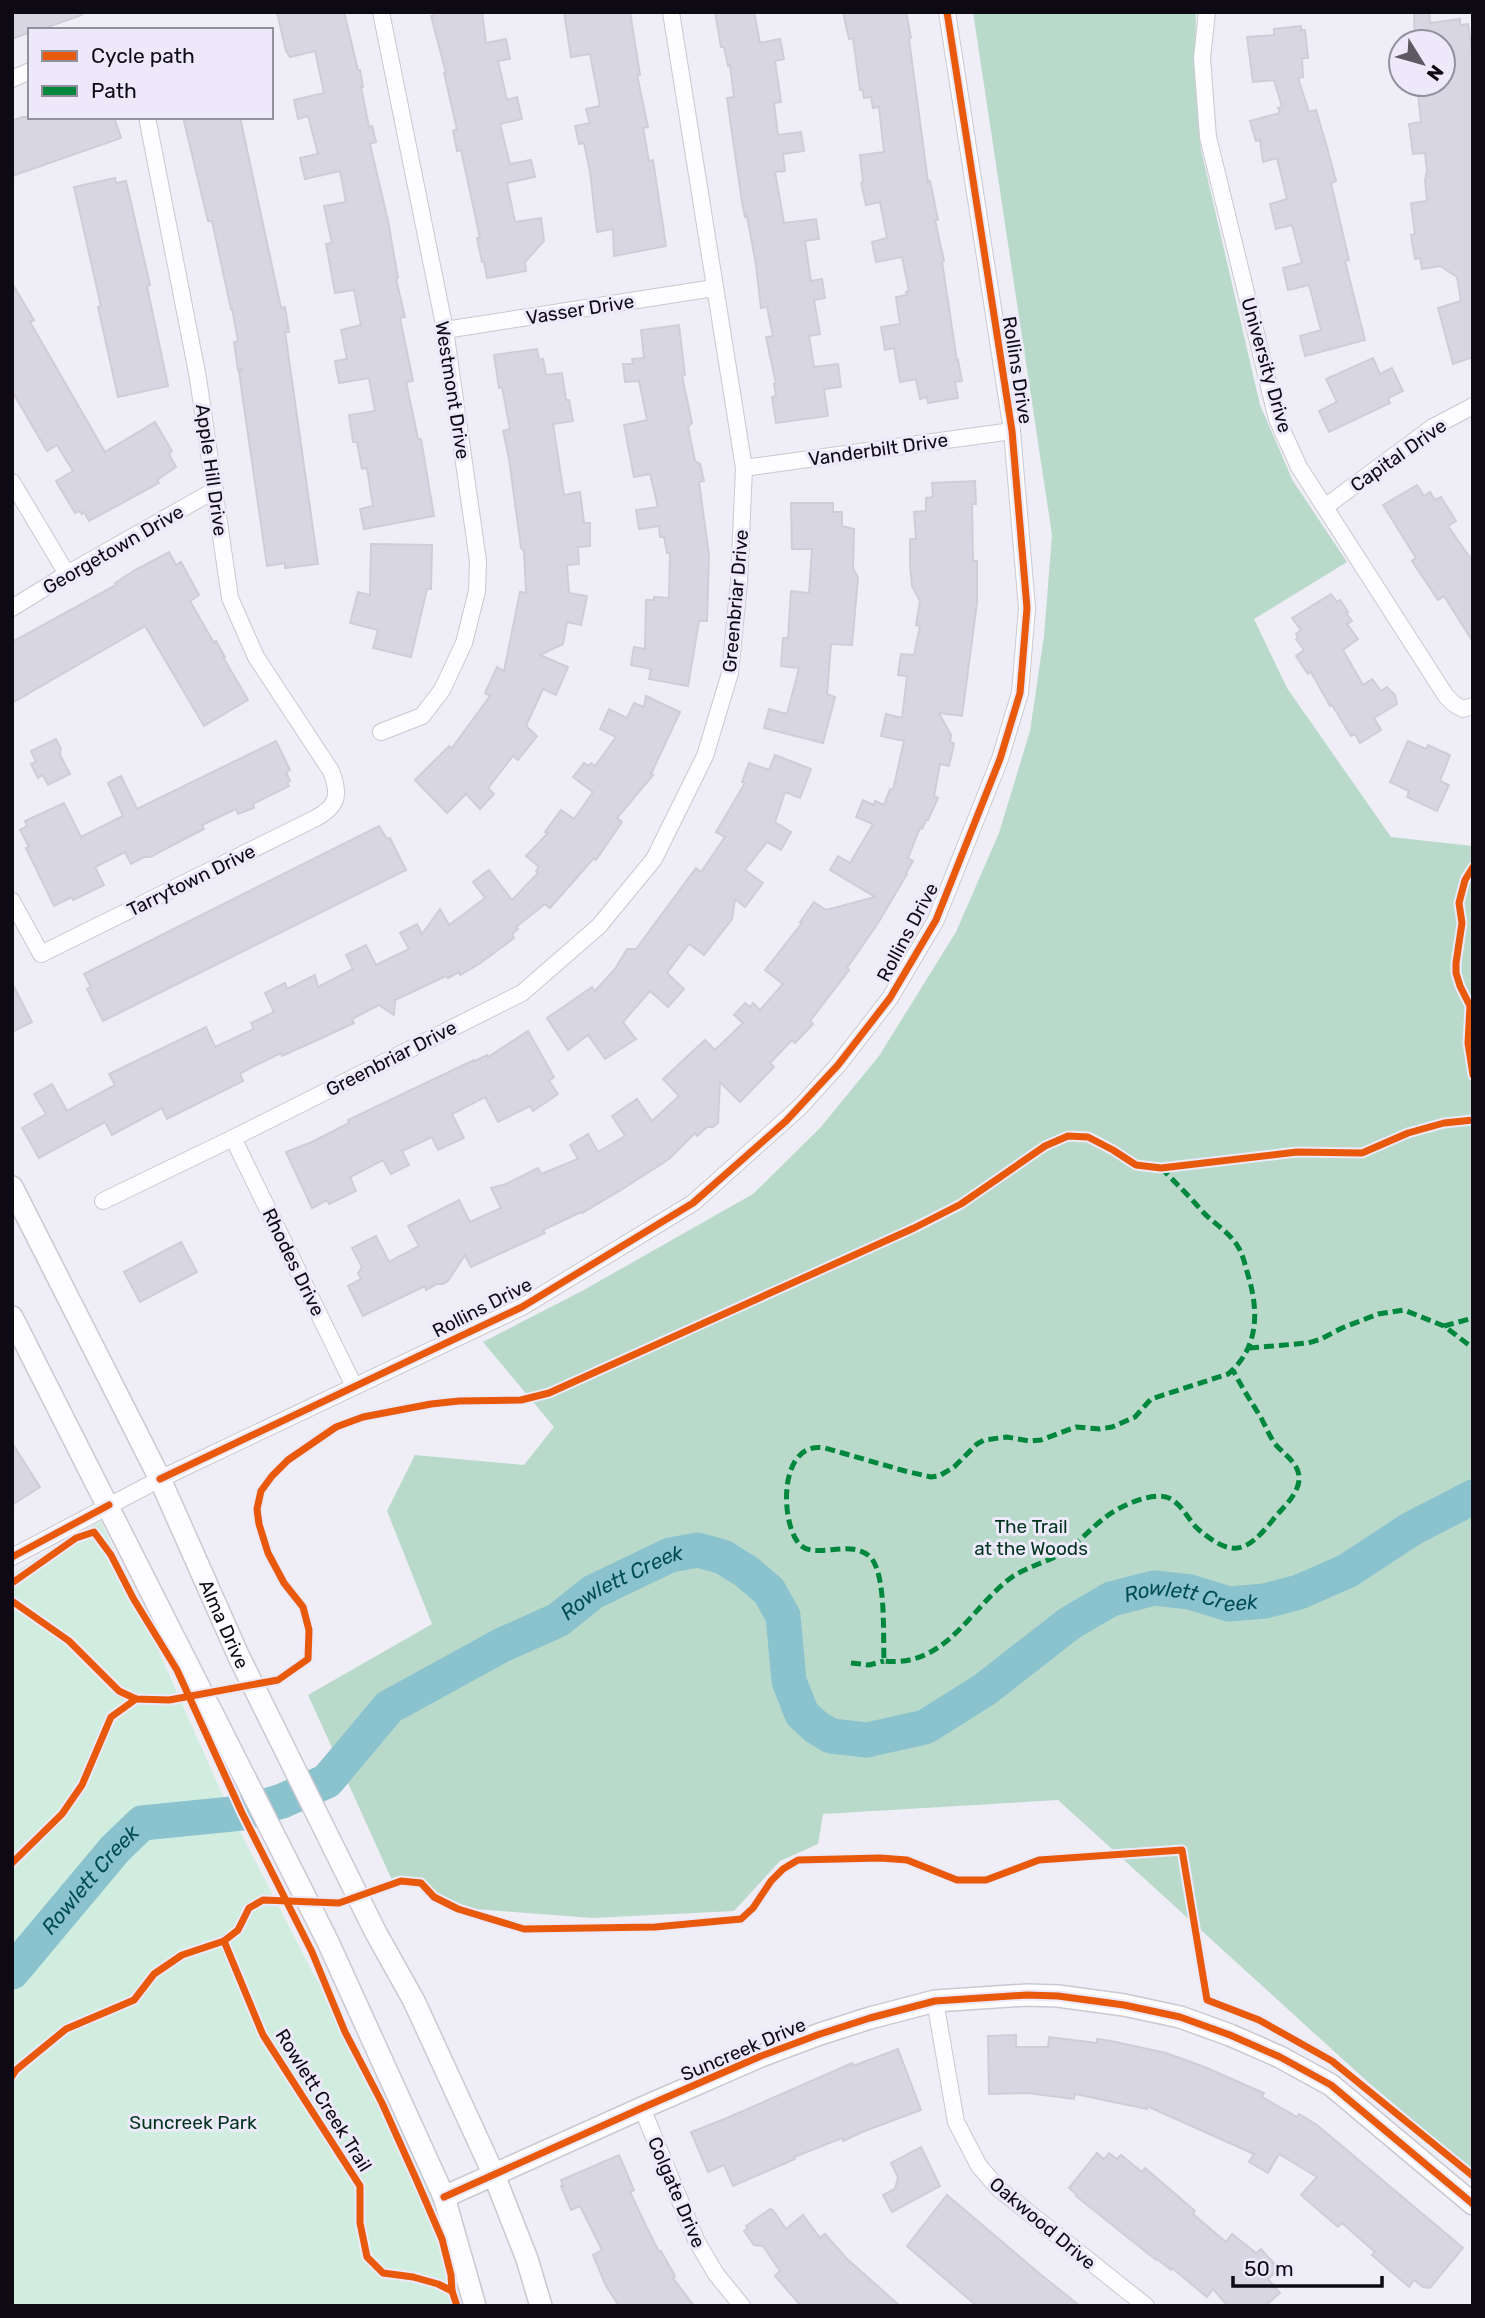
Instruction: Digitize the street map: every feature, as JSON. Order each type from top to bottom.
[{"type":"main road","name":"Alma Drive","points":[[12,1187],[160,1479],[239,1657],[376,1933],[414,2001],[494,2175],[527,2259],[541,2306]]},
{"type":"main road","points":[[12,1317],[328,1942],[444,2197],[475,2306]]},
{"type":"main road","name":"Suncreek Drive","points":[[444,2197],[761,2056],[820,2034],[935,2001],[1027,1995],[1058,1996],[1169,2014],[1230,2035],[1280,2057],[1328,2083],[1473,2204]]},
{"type":"street","name":"Westmont Drive","points":[[381,12],[445,330],[478,561],[477,592],[464,643],[442,690],[422,716],[381,732]]},
{"type":"street","name":"Greenbriar Drive","points":[[103,1201],[233,1139],[522,992],[599,926],[654,859],[705,756],[730,673],[739,582],[744,468],[671,12]]},
{"type":"street","name":"Rollins Drive","points":[[12,1557],[160,1479],[522,1307],[693,1203],[801,1106],[838,1065],[890,998],[936,920],[1000,759],[1020,694],[1027,608],[1012,431],[947,12]]},
{"type":"street","name":"University Drive","points":[[1207,12],[1202,58],[1208,137],[1277,419],[1299,467],[1436,681],[1454,704],[1463,709],[1473,706]]},
{"type":"street","points":[[12,79],[28,72]]},
{"type":"street","name":"Apple Hill Drive","points":[[147,119],[198,378],[230,598],[256,657],[331,771],[337,786],[336,799]]},
{"type":"street","name":"Vasser Drive","points":[[445,330],[714,288]]},
{"type":"street","name":"Capital Drive","points":[[1325,507],[1433,427],[1473,406]]},
{"type":"street","name":"Vanderbilt Drive","points":[[744,468],[1012,431]]},
{"type":"street","points":[[12,482],[67,574]]},
{"type":"street","name":"Georgetown Drive","points":[[12,608],[215,490]]},
{"type":"street","name":"Tarrytown Drive","points":[[12,901],[41,954],[314,819],[328,811],[336,799]]},
{"type":"street","name":"Rhodes Drive","points":[[233,1139],[354,1386]]},
{"type":"street","name":"Oakwood Drive","points":[[935,2001],[956,2122],[979,2166],[999,2189],[1146,2306]]},
{"type":"street","name":"Colgate Drive","points":[[642,2108],[696,2241],[716,2274],[742,2306]]},
{"type":"green space","name":"The Trail at the Woods","points":[[973,12],[1196,12],[1195,81],[1201,150],[1260,405],[1293,481],[1347,562],[1254,619],[1287,688],[1391,837],[1473,846],[1473,2171],[1369,2083],[1058,1800],[823,1814],[818,1844],[780,1861],[734,1911],[592,1918],[474,1909],[440,1896],[420,1879],[392,1880],[308,1695],[432,1624],[387,1511],[415,1455],[524,1465],[554,1427],[483,1342],[582,1291],[753,1194],[820,1128],[879,1056],[956,932],[999,833],[1030,731],[1044,636],[1052,535]]},
{"type":"green space","name":"Suncreek Park","points":[[101,1521],[231,1814],[314,1975],[345,2023],[407,2137],[438,2203],[468,2306],[12,2306],[12,1574],[63,1541]]},
{"type":"building","points":[[12,12],[81,12],[82,15],[45,28],[28,28],[28,33],[12,39]]},
{"type":"building","points":[[277,12],[344,12],[360,70],[369,127],[372,126],[376,142],[370,144],[388,221],[398,278],[396,279],[405,317],[400,318],[413,381],[406,382],[418,439],[421,439],[434,516],[364,529],[360,509],[373,506],[367,468],[362,469],[357,442],[353,442],[349,415],[375,411],[369,378],[339,383],[335,361],[347,359],[341,330],[361,325],[354,290],[335,293],[326,244],[332,243],[324,206],[346,202],[340,171],[305,179],[300,158],[318,154],[308,116],[298,119],[294,100],[324,93],[315,51],[290,57],[286,51]]},
{"type":"building","points":[[435,12],[482,12],[486,43],[506,39],[510,59],[498,61],[507,100],[517,97],[522,119],[500,124],[510,164],[531,160],[535,177],[507,183],[515,222],[541,218],[544,241],[525,262],[526,271],[487,278],[461,150],[457,151],[453,131],[457,129],[431,16],[435,15]]},
{"type":"building","points":[[564,12],[630,12],[640,75],[637,75],[648,127],[643,128],[649,161],[653,160],[666,246],[614,256],[613,229],[597,232],[584,143],[579,144],[575,126],[590,123],[586,109],[600,106],[590,54],[571,57]]},
{"type":"building","points":[[715,12],[754,12],[760,43],[780,39],[784,59],[775,61],[781,102],[774,103],[778,135],[801,132],[804,151],[783,154],[785,171],[775,172],[784,223],[816,219],[819,239],[805,241],[811,281],[822,279],[825,298],[814,300],[820,334],[809,336],[814,367],[838,364],[841,387],[824,389],[828,416],[776,423],[772,397],[776,396],[776,384],[766,337],[773,336],[767,307],[761,308],[756,265],[742,202],[727,98],[734,97],[730,65],[728,66],[724,47],[721,47]]},
{"type":"building","points":[[843,12],[906,12],[928,182],[930,181],[938,220],[935,220],[962,381],[955,382],[958,398],[928,403],[927,397],[920,399],[916,379],[900,382],[894,348],[885,350],[881,327],[900,324],[896,297],[907,295],[906,292],[909,291],[902,257],[876,262],[872,242],[887,238],[880,202],[866,205],[861,183],[860,155],[884,152],[879,107],[873,108],[871,97],[864,98],[863,90],[860,90],[853,38],[849,39]]},
{"type":"building","points":[[1414,12],[1429,12],[1430,23],[1460,19],[1460,25],[1468,24],[1473,57],[1473,357],[1453,364],[1438,308],[1461,301],[1457,277],[1440,266],[1422,269],[1420,258],[1415,259],[1411,235],[1415,234],[1411,203],[1427,201],[1427,171],[1425,153],[1413,154],[1409,124],[1421,122],[1418,98],[1457,98],[1457,28],[1415,28]]},
{"type":"building","points":[[1301,26],[1301,30],[1305,30],[1308,58],[1302,58],[1303,77],[1298,78],[1309,112],[1316,110],[1336,181],[1331,183],[1349,260],[1345,261],[1365,340],[1305,356],[1300,336],[1321,330],[1309,285],[1288,290],[1283,268],[1302,263],[1292,225],[1276,229],[1270,204],[1287,199],[1277,158],[1263,162],[1260,140],[1256,141],[1250,121],[1280,113],[1278,108],[1282,107],[1274,80],[1253,82],[1247,37],[1274,35],[1274,29]]},
{"type":"building","points":[[22,117],[115,119],[121,138],[12,176],[12,121]]},
{"type":"building","points":[[183,119],[240,119],[281,308],[285,307],[289,332],[285,332],[318,564],[285,568],[285,563],[267,566],[239,372],[243,369],[238,370],[234,342],[238,341],[232,308],[212,221],[208,221]]},
{"type":"building","points":[[115,178],[116,183],[126,181],[150,285],[147,286],[168,386],[118,397],[74,187]]},
{"type":"building","points":[[12,283],[34,320],[30,322],[105,452],[155,422],[172,451],[169,454],[176,467],[157,480],[159,483],[89,521],[84,512],[75,513],[56,481],[73,471],[57,445],[47,451],[12,391]]},
{"type":"building","points":[[679,325],[685,375],[682,376],[692,423],[688,427],[695,461],[700,464],[704,481],[699,482],[709,555],[707,621],[699,621],[688,686],[649,679],[651,669],[631,665],[634,647],[645,649],[646,600],[654,600],[654,597],[669,598],[670,553],[667,553],[664,537],[660,537],[659,526],[639,529],[636,510],[658,507],[650,474],[634,477],[624,425],[647,420],[639,381],[625,382],[623,364],[633,364],[632,359],[644,358],[641,330]]},
{"type":"building","points":[[537,349],[539,360],[543,359],[546,375],[562,373],[566,400],[569,400],[573,421],[553,424],[564,495],[580,492],[584,523],[590,523],[590,546],[578,547],[579,564],[567,565],[569,593],[587,596],[581,625],[567,622],[563,644],[540,655],[568,667],[556,695],[543,689],[526,726],[537,736],[518,760],[513,756],[488,788],[494,794],[480,809],[466,794],[447,813],[415,780],[449,746],[452,748],[490,696],[485,693],[497,667],[504,671],[520,592],[526,593],[524,551],[521,548],[503,431],[510,429],[494,355]]},
{"type":"building","points":[[1373,358],[1380,374],[1392,368],[1403,391],[1388,398],[1390,403],[1329,432],[1319,411],[1337,402],[1326,379]]},
{"type":"building","points":[[975,481],[976,504],[972,504],[973,561],[977,561],[977,603],[962,716],[939,713],[951,735],[950,741],[954,744],[949,766],[940,764],[934,796],[938,798],[928,820],[922,829],[920,828],[908,858],[913,861],[907,874],[847,968],[849,970],[810,1021],[813,1024],[795,1043],[792,1040],[770,1063],[774,1067],[740,1102],[720,1082],[718,1123],[707,1127],[697,1136],[695,1133],[669,1159],[582,1213],[543,1230],[545,1233],[471,1267],[465,1255],[448,1281],[443,1284],[426,1290],[425,1286],[363,1316],[348,1286],[361,1279],[358,1273],[362,1267],[352,1248],[376,1236],[389,1262],[419,1246],[408,1226],[459,1200],[470,1222],[501,1208],[491,1188],[506,1184],[538,1168],[541,1174],[578,1159],[570,1145],[588,1134],[598,1152],[625,1136],[612,1116],[637,1099],[652,1121],[679,1096],[663,1079],[705,1040],[715,1050],[743,1023],[734,1015],[745,1003],[750,1007],[753,1003],[760,1010],[783,984],[765,970],[802,923],[800,922],[814,902],[826,910],[875,897],[830,870],[838,856],[850,863],[873,824],[856,817],[863,800],[874,805],[875,801],[884,805],[890,789],[893,790],[904,741],[881,736],[886,714],[902,718],[907,676],[898,675],[901,654],[914,655],[920,626],[916,625],[920,601],[912,586],[910,564],[910,539],[916,539],[914,512],[926,511],[926,498],[933,497],[932,483]]},
{"type":"building","points":[[1417,485],[1424,496],[1430,492],[1435,500],[1441,497],[1456,521],[1448,526],[1473,562],[1473,642],[1444,596],[1438,600],[1412,561],[1416,558],[1383,505]]},
{"type":"building","points":[[791,503],[833,503],[833,512],[842,512],[842,526],[854,529],[853,568],[858,578],[852,645],[831,644],[827,694],[835,697],[823,743],[764,728],[769,709],[787,714],[799,668],[781,666],[783,638],[788,638],[791,591],[809,593],[812,549],[792,549]]},
{"type":"building","points":[[371,544],[432,545],[431,589],[427,589],[411,657],[373,648],[378,630],[350,623],[358,592],[370,595]]},
{"type":"building","points":[[169,552],[176,565],[181,562],[199,595],[190,601],[214,643],[216,641],[248,700],[204,726],[145,626],[12,703],[12,642],[116,585],[115,583],[135,570]]},
{"type":"building","points":[[1331,594],[1337,602],[1340,600],[1352,621],[1347,624],[1358,639],[1343,650],[1363,685],[1372,679],[1381,691],[1387,687],[1395,695],[1397,704],[1374,718],[1381,730],[1360,743],[1355,734],[1351,736],[1311,672],[1308,674],[1296,656],[1304,650],[1296,639],[1296,634],[1301,630],[1292,618]]},
{"type":"building","points":[[646,696],[680,712],[651,774],[653,775],[617,818],[622,822],[596,860],[594,858],[550,908],[545,904],[516,927],[518,929],[512,934],[514,938],[460,975],[459,972],[448,978],[446,976],[395,1000],[394,1015],[379,1005],[352,1019],[354,1023],[254,1066],[240,1074],[243,1081],[167,1119],[162,1108],[112,1135],[105,1122],[39,1158],[22,1128],[46,1114],[34,1094],[52,1084],[67,1111],[115,1085],[109,1074],[206,1027],[215,1047],[254,1029],[251,1023],[274,1012],[265,993],[285,983],[287,989],[315,975],[318,987],[353,969],[346,955],[366,945],[376,965],[409,949],[400,933],[417,924],[422,934],[440,909],[449,925],[485,898],[473,882],[489,870],[512,900],[538,873],[536,871],[539,867],[526,856],[548,833],[545,832],[561,810],[574,819],[593,792],[573,777],[584,763],[595,766],[616,737],[600,729],[609,709],[627,718],[634,703],[644,707]]},
{"type":"building","points":[[56,739],[61,749],[60,755],[70,774],[48,785],[43,775],[38,778],[31,764],[36,762],[31,751]]},
{"type":"building","points":[[276,741],[290,770],[286,772],[289,786],[253,804],[254,808],[238,814],[236,809],[202,825],[204,829],[150,857],[131,864],[125,852],[95,867],[104,885],[54,906],[26,848],[29,847],[20,830],[27,826],[25,821],[64,803],[81,837],[123,816],[108,783],[121,776],[137,809]]},
{"type":"building","points":[[1408,741],[1426,749],[1428,745],[1450,755],[1440,781],[1449,785],[1437,811],[1407,797],[1409,791],[1390,782]]},
{"type":"building","points":[[775,755],[811,769],[800,798],[785,792],[775,822],[791,832],[781,850],[767,842],[745,870],[763,883],[745,907],[735,899],[732,919],[704,955],[689,944],[667,973],[684,989],[668,1007],[650,991],[623,1022],[636,1039],[605,1059],[588,1035],[568,1050],[547,1018],[592,987],[595,991],[615,969],[627,949],[636,949],[696,868],[701,872],[725,837],[716,832],[745,783],[742,782],[749,763],[769,770]]},
{"type":"building","points":[[379,826],[387,839],[390,838],[406,870],[103,1021],[87,989],[91,987],[84,974]]},
{"type":"building","points":[[12,983],[32,1022],[12,1032]]},
{"type":"building","points":[[528,1031],[554,1077],[549,1081],[558,1094],[533,1111],[530,1106],[498,1122],[485,1097],[452,1114],[464,1138],[438,1150],[432,1137],[402,1151],[409,1165],[391,1174],[383,1160],[350,1177],[356,1191],[329,1204],[327,1200],[312,1208],[286,1152],[312,1142],[349,1123],[348,1120],[474,1060],[487,1055],[488,1057]]},
{"type":"building","points":[[181,1242],[197,1272],[140,1302],[124,1272]]},
{"type":"building","points":[[12,1443],[40,1487],[12,1505]]},
{"type":"building","points":[[1016,2035],[1016,2047],[1048,2047],[1049,2037],[1097,2043],[1097,2039],[1166,2053],[1264,2093],[1262,2097],[1317,2125],[1463,2248],[1430,2288],[1423,2287],[1414,2280],[1409,2287],[1372,2255],[1375,2252],[1342,2223],[1338,2227],[1301,2195],[1317,2177],[1279,2154],[1268,2173],[1249,2162],[1254,2154],[1147,2106],[1147,2109],[1075,2094],[1074,2099],[1027,2093],[989,2094],[988,2036]]},
{"type":"building","points":[[898,2049],[921,2110],[794,2157],[795,2159],[733,2186],[724,2165],[708,2172],[691,2132],[852,2063],[853,2066]]},
{"type":"building","points":[[921,2147],[940,2186],[892,2212],[883,2195],[895,2189],[898,2177],[891,2163]]},
{"type":"building","points":[[1097,2153],[1104,2159],[1109,2153],[1117,2159],[1121,2155],[1142,2172],[1145,2168],[1226,2242],[1232,2234],[1256,2253],[1261,2249],[1279,2269],[1268,2279],[1280,2293],[1265,2306],[1228,2306],[1213,2289],[1207,2297],[1172,2268],[1171,2270],[1156,2260],[1069,2188]]},
{"type":"building","points":[[619,2155],[634,2190],[630,2192],[646,2226],[675,2276],[673,2278],[694,2306],[619,2306],[606,2286],[593,2255],[602,2250],[580,2206],[571,2210],[561,2180]]},
{"type":"building","points":[[947,2195],[1080,2306],[977,2306],[907,2246]]},
{"type":"building","points":[[770,2209],[786,2229],[803,2215],[820,2238],[825,2234],[846,2258],[900,2306],[801,2306],[775,2276],[780,2271],[763,2246],[754,2245],[744,2231],[748,2228],[746,2226]]},
{"type":"waterway","name":"Rowlett Creek","points":[[12,1972],[115,1849],[142,1823],[242,1813],[282,1801],[327,1781],[389,1707],[502,1645],[558,1620],[593,1592],[670,1555],[698,1550],[723,1557],[747,1572],[769,1591],[783,1616],[789,1681],[802,1714],[831,1736],[867,1740],[925,1727],[984,1690],[1070,1623],[1111,1599],[1154,1588],[1190,1592],[1229,1604],[1265,1601],[1299,1592],[1347,1571],[1411,1529],[1473,1497]]},
{"type":"marked path","points":[[1161,1168],[1229,1235],[1244,1260],[1254,1302],[1254,1328],[1246,1353],[1228,1374],[1151,1399],[1135,1417],[1112,1427],[1076,1427],[1041,1440],[1007,1437],[984,1440],[954,1467],[939,1476],[931,1477],[905,1471],[825,1448],[810,1449],[799,1456],[792,1467],[788,1482],[788,1515],[791,1529],[803,1547],[812,1550],[854,1549],[864,1552],[872,1559],[882,1593],[884,1661],[906,1661],[941,1646],[1012,1577],[1062,1553],[1111,1513],[1136,1501],[1157,1496],[1169,1498],[1210,1538],[1230,1548],[1238,1548],[1263,1532],[1289,1501],[1297,1488],[1299,1478],[1294,1464],[1273,1441],[1233,1370]]},
{"type":"marked path","points":[[1249,1348],[1308,1343],[1378,1314],[1404,1310],[1444,1326],[1473,1348]]},
{"type":"marked path","points":[[1444,1326],[1473,1318]]},
{"type":"marked path","points":[[851,1663],[869,1665],[884,1661]]},
{"type":"cycle path","points":[[160,1479],[522,1307],[693,1203],[786,1121],[838,1065],[890,998],[936,920],[1000,759],[1020,693],[1027,608],[1012,431],[947,12]]},
{"type":"cycle path","points":[[1473,867],[1465,880],[1459,903],[1462,923],[1456,963],[1460,986],[1470,1006],[1468,1043],[1473,1075]]},
{"type":"cycle path","points":[[12,1601],[69,1641],[119,1691],[136,1699],[169,1700],[278,1680],[308,1659],[309,1630],[303,1607],[284,1583],[268,1553],[257,1509],[261,1491],[288,1460],[336,1427],[363,1417],[431,1404],[521,1400],[549,1393],[914,1228],[961,1204],[1045,1146],[1068,1136],[1088,1137],[1136,1165],[1161,1168],[1297,1152],[1362,1153],[1408,1133],[1444,1123],[1473,1120]]},
{"type":"cycle path","points":[[12,1557],[109,1505]]},
{"type":"cycle path","points":[[12,1583],[76,1538],[94,1532],[111,1555],[133,1598],[177,1670],[242,1813],[312,1952],[345,2032],[382,2103],[442,2239],[452,2291]]},
{"type":"cycle path","points":[[12,1863],[62,1814],[82,1785],[111,1717],[136,1699]]},
{"type":"cycle path","points":[[12,2076],[66,2029],[134,2000],[154,1974],[182,1955],[224,1941],[238,1930],[249,1908],[263,1900],[339,1903],[401,1881],[421,1883],[434,1897],[458,1909],[524,1929],[655,1927],[741,1919],[753,1908],[771,1881],[783,1869],[798,1860],[907,1860],[957,1880],[986,1880],[1039,1860],[1182,1850],[1207,2000],[1259,2020],[1332,2061],[1473,2176]]},
{"type":"cycle path","name":"Rowlett Creek Trail","points":[[224,1941],[263,2035],[360,2186],[360,2223],[367,2257],[383,2273],[413,2277],[452,2291],[457,2306]]},
{"type":"cycle path","points":[[444,2197],[761,2056],[820,2034],[935,2001],[1027,1995],[1058,1996],[1124,2005],[1180,2017],[1280,2057],[1331,2085],[1473,2204]]}]
